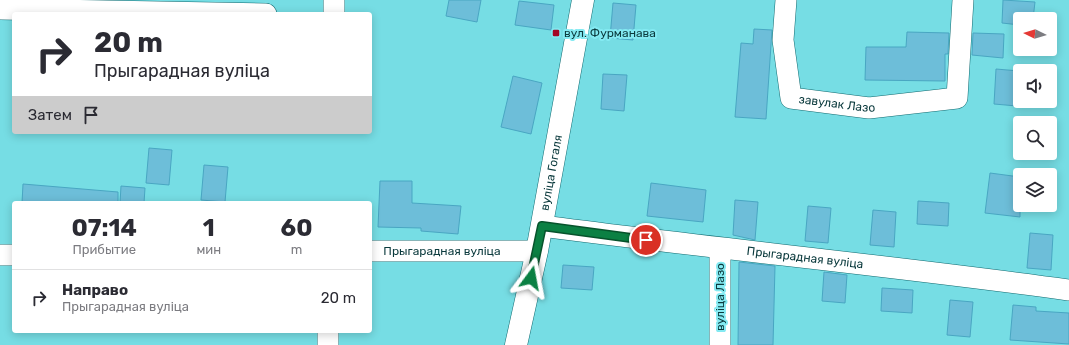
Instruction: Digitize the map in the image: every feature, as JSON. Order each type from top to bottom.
[{"type":"main road","name":"вуліца Гогаля","points":[[516,345],[542,226],[583,0]]},
{"type":"street","points":[[334,0],[334,12]]},
{"type":"street","name":"завулак Лазо","points":[[786,0],[783,40],[791,98],[869,108],[957,98],[963,0]]},
{"type":"street","points":[[0,9],[160,12]]},
{"type":"street","name":"Прыгарадная вуліца","points":[[542,226],[720,249],[949,274],[1069,290]]},
{"type":"street","name":"вуліца Лазо","points":[[720,249],[720,345]]},
{"type":"street","name":"Прыгарадная вуліца","points":[[372,252],[537,251]]},
{"type":"street","points":[[0,255],[12,255]]},
{"type":"street","points":[[328,333],[328,345]]},
{"type":"building","points":[[449,0],[481,0],[477,22],[446,16]]},
{"type":"building","points":[[1003,0],[1035,2],[1034,12],[1013,12],[1013,24],[1002,23]]},
{"type":"building","points":[[519,1],[554,5],[551,30],[515,25]]},
{"type":"building","points":[[613,3],[636,5],[633,40],[610,38]]},
{"type":"building","points":[[754,29],[772,30],[766,119],[735,117],[741,43],[753,44]]},
{"type":"building","points":[[907,32],[949,33],[948,54],[945,54],[945,81],[865,80],[866,47],[906,47]]},
{"type":"building","points":[[973,33],[1004,34],[1003,58],[972,55]]},
{"type":"building","points":[[996,69],[1013,70],[1013,106],[994,104]]},
{"type":"building","points":[[603,74],[627,75],[624,111],[601,109]]},
{"type":"building","points":[[513,76],[542,83],[531,134],[501,127]]},
{"type":"building","points":[[149,148],[172,150],[169,185],[146,183]]},
{"type":"building","points":[[204,165],[228,167],[225,201],[201,200]]},
{"type":"building","points":[[990,173],[1013,176],[1013,212],[1020,212],[1020,217],[985,213]]},
{"type":"building","points":[[380,181],[412,181],[412,203],[461,206],[458,234],[421,231],[421,228],[378,227]]},
{"type":"building","points":[[651,183],[706,190],[703,222],[647,216]]},
{"type":"building","points":[[23,184],[118,192],[118,201],[22,201]]},
{"type":"building","points":[[121,186],[145,188],[144,201],[120,201]]},
{"type":"building","points":[[735,200],[758,202],[755,240],[733,235]]},
{"type":"building","points":[[918,201],[949,203],[948,226],[917,224]]},
{"type":"building","points":[[808,206],[831,208],[828,243],[805,241]]},
{"type":"building","points":[[873,210],[896,212],[894,247],[870,245]]},
{"type":"building","points":[[1030,233],[1053,235],[1051,270],[1027,268]]},
{"type":"building","points":[[739,262],[775,266],[773,345],[738,345]]},
{"type":"building","points":[[563,265],[594,267],[592,290],[561,288]]},
{"type":"building","points":[[824,272],[847,275],[845,303],[822,301]]},
{"type":"building","points":[[882,288],[913,290],[912,313],[881,311]]},
{"type":"building","points":[[950,300],[973,302],[970,337],[947,335]]},
{"type":"building","points":[[1013,305],[1036,307],[1036,311],[1069,313],[1069,344],[1010,340]]},
{"type":"place","name":"вул. Фурманава","points":[[556,33]]},
{"type":"route","points":[[531,278],[542,226],[646,240]]}]
